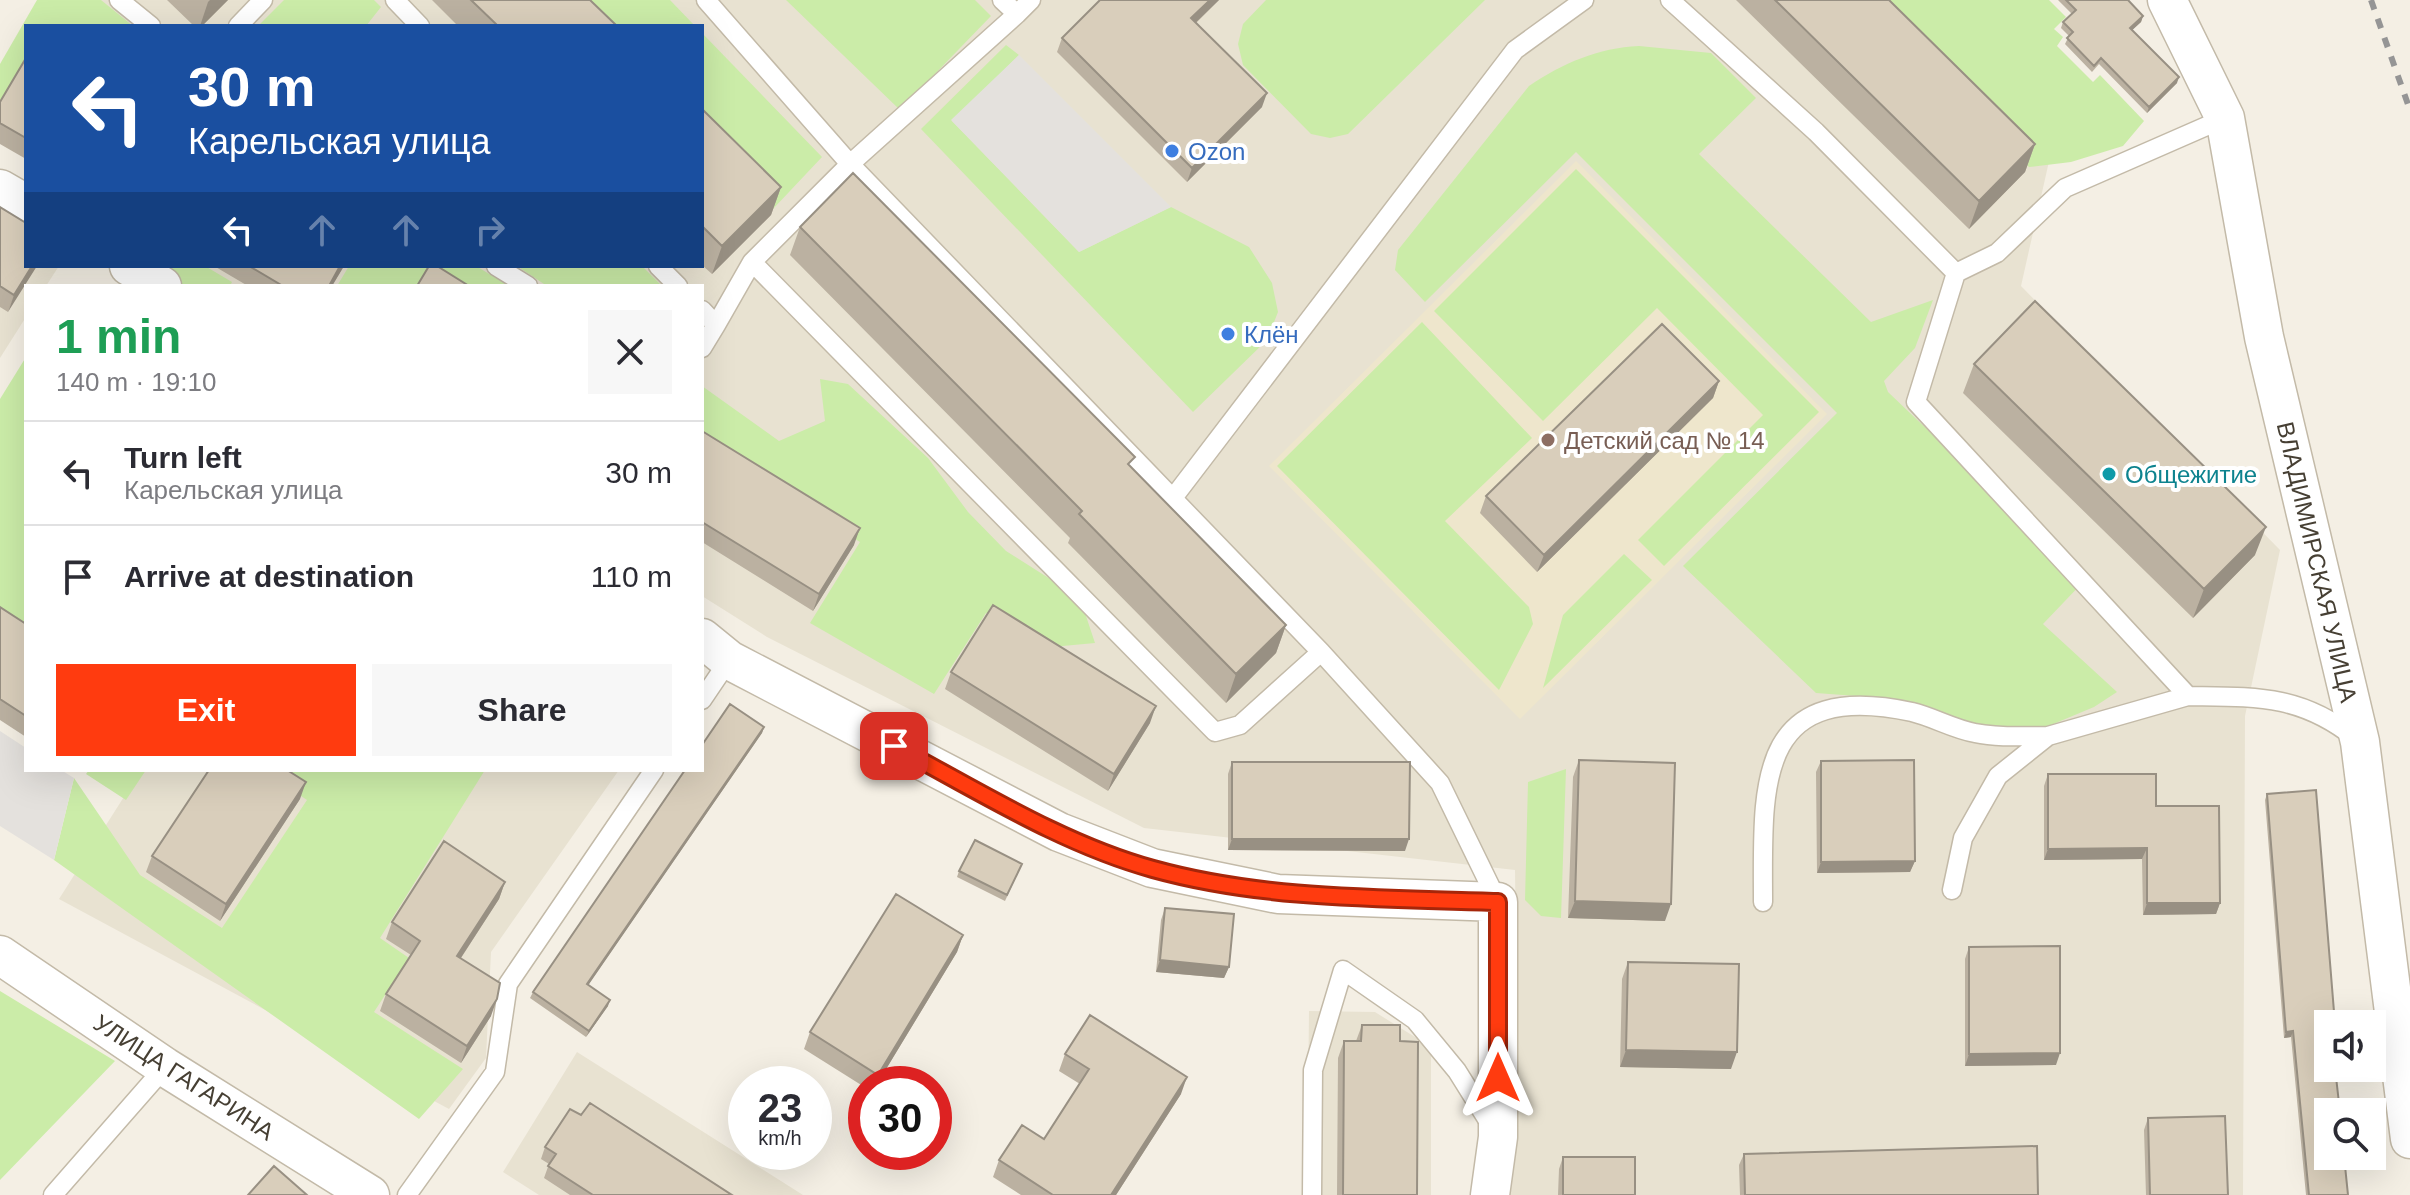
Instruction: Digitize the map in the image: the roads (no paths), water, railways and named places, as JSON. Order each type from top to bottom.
[{"type":"street","name":"ВЛАДИМИРСКАЯ УЛИЦА","points":[[2167,0],[2225,118],[2264,337],[2360,742],[2410,1139]]},
{"type":"street","points":[[0,189],[24,203]]},
{"type":"street","points":[[716,649],[1059,832],[1152,868],[1278,894],[1498,902],[1498,1137],[1490,1195]]},
{"type":"street","name":"УЛИЦА ГАГАРИНА","points":[[0,955],[165,1067],[370,1195]]},
{"type":"lane","points":[[119,0],[149,24]]},
{"type":"lane","points":[[240,24],[263,0]]},
{"type":"lane","points":[[395,0],[418,24]]},
{"type":"lane","points":[[706,0],[850,164],[1321,652],[1440,783],[1498,902]]},
{"type":"lane","points":[[1002,0],[1017,14]]},
{"type":"lane","points":[[704,345],[752,262],[850,164],[1031,0]]},
{"type":"lane","points":[[1173,498],[1515,50],[1584,0]]},
{"type":"lane","points":[[1670,0],[1816,132],[1956,273]]},
{"type":"lane","points":[[2188,696],[1916,402],[1956,273],[1997,253],[2065,188],[2225,118]]},
{"type":"lane","points":[[752,262],[1215,732],[1240,725],[1321,652]]},
{"type":"lane","points":[[499,268],[525,284]]},
{"type":"lane","points":[[660,268],[676,284]]},
{"type":"lane","points":[[704,312],[716,325]]},
{"type":"lane","points":[[704,693],[716,649]]},
{"type":"lane","points":[[1763,902],[1768,773],[1776,750],[1797,724],[1849,707],[1914,712],[1974,733],[2048,736],[2188,696],[2270,698],[2331,718],[2360,742]]},
{"type":"lane","points":[[1952,890],[1963,838],[1998,776],[2048,736]]},
{"type":"lane","points":[[407,1195],[495,1072],[508,984],[653,772]]},
{"type":"lane","points":[[1312,1195],[1313,1070],[1343,970],[1415,1020],[1457,1071],[1498,1137]]},
{"type":"lane","points":[[53,1195],[165,1067]]},
{"type":"railway","points":[[2371,0],[2410,110]]},
{"type":"place","name":"Ozon","points":[[1172,151]]},
{"type":"place","name":"Клён","points":[[1228,334]]},
{"type":"place","name":"Детский сад № 14","points":[[1548,440]]},
{"type":"place","name":"Общежитие","points":[[2109,474]]}]
